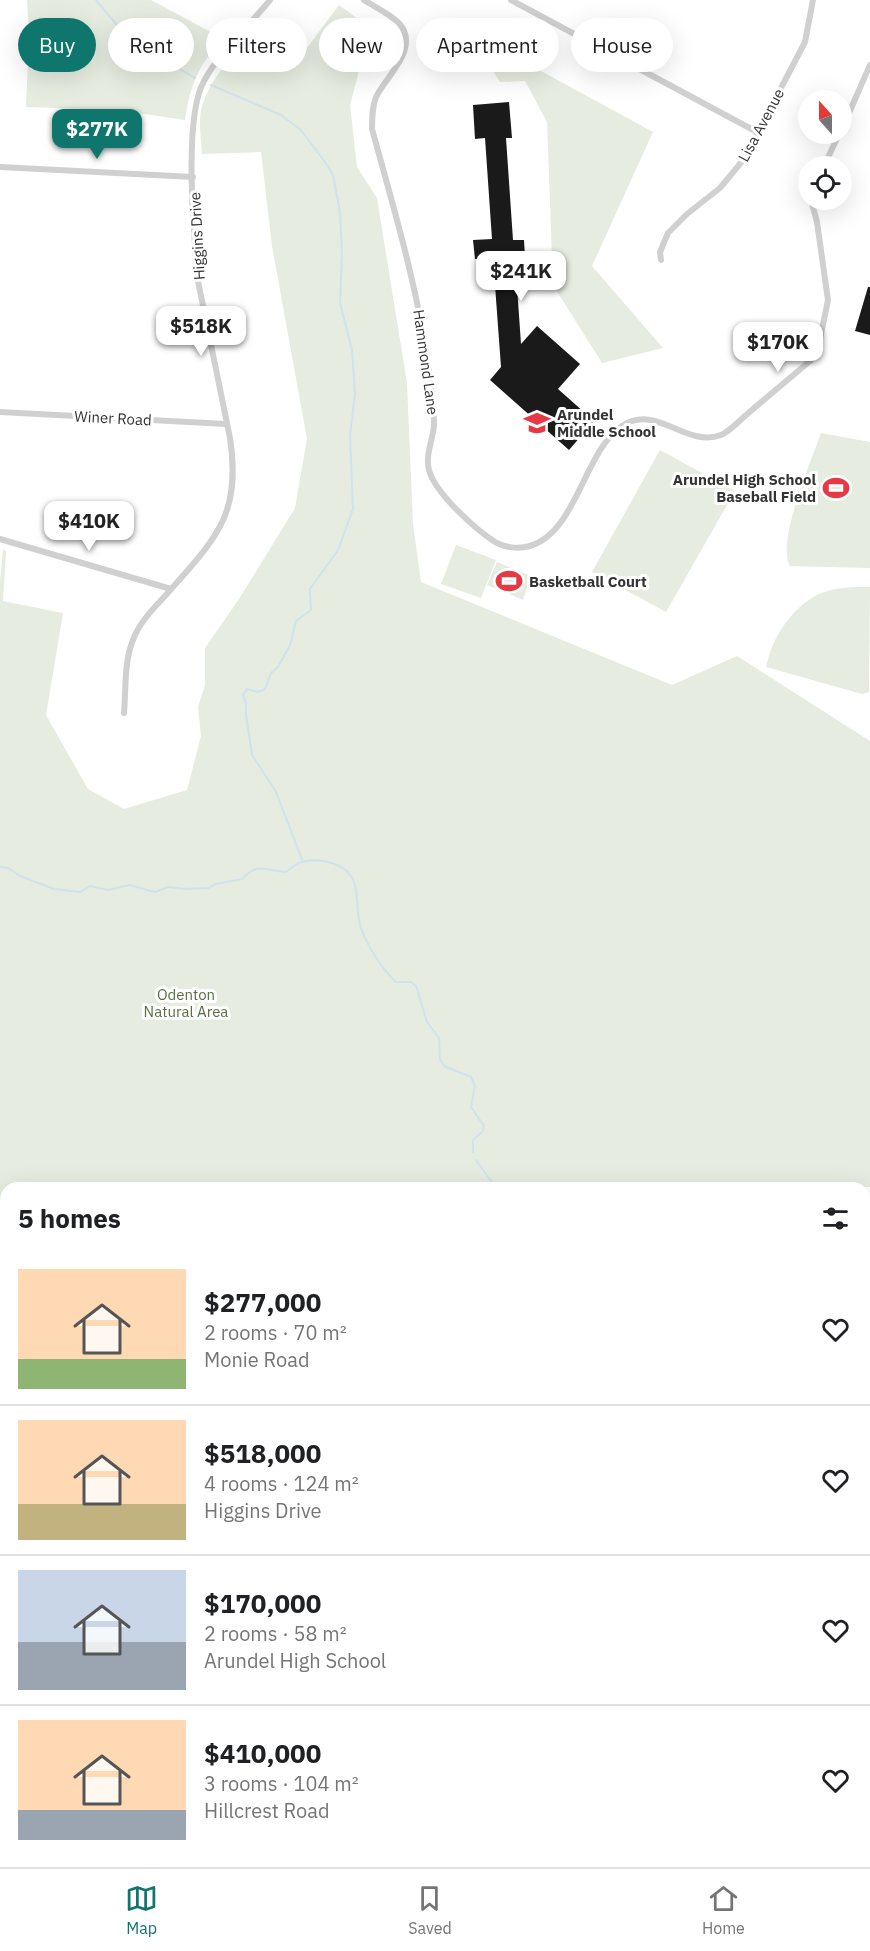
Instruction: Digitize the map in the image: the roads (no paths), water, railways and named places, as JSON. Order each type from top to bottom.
[{"type":"street","name":"Higgins Drive","points":[[124,713],[128,654],[133,638],[143,621],[216,536],[227,514],[233,492],[234,461],[198,281],[193,177],[194,109],[202,83],[217,60],[270,0]]},
{"type":"street","name":"Hammond Lane","points":[[364,0],[400,24],[406,37],[401,60],[376,97],[372,110],[372,129],[421,320],[434,424],[428,454],[429,469],[444,497],[496,542],[510,548],[530,546],[549,536],[565,515],[605,445],[622,426],[637,420],[653,419],[702,439],[722,435],[811,360],[819,344],[828,300],[814,210]]},
{"type":"street","name":"Lisa Avenue","points":[[661,260],[660,252],[668,233],[733,174],[758,132],[805,42],[813,0]]},
{"type":"street","points":[[516,1],[758,132]]},
{"type":"street","points":[[852,106],[870,65]]},
{"type":"street","points":[[0,167],[193,177]]},
{"type":"street","name":"Winer Road","points":[[0,412],[226,424]]},
{"type":"street","points":[[0,539],[171,589]]},
{"type":"waterway","points":[[96,0],[127,37],[195,78]]},
{"type":"waterway","points":[[211,85],[281,115],[301,130],[333,175],[340,212],[342,253],[340,303],[352,350],[355,394],[350,436],[353,509],[338,550],[310,589],[311,610],[296,621],[290,645],[278,667],[271,673],[265,689],[258,692],[247,689],[243,695],[252,755],[276,792],[303,862]]},
{"type":"waterway","points":[[0,867],[8,868],[20,876],[54,889],[80,892],[90,886],[108,890],[129,885],[155,892],[168,887],[208,888],[216,884],[242,879],[253,870],[262,868],[286,872],[297,864],[313,861],[338,865],[350,875],[354,882],[361,928],[376,957],[396,982],[411,982],[416,986],[427,1022],[439,1038],[440,1059],[444,1066],[471,1077],[475,1086],[471,1107],[484,1126],[482,1132],[473,1140],[473,1152]]},
{"type":"waterway","points":[[476,1160],[492,1182]]},
{"type":"place","name":"Arundel Middle School","points":[[537,423]]},
{"type":"place","name":"Arundel High School Baseball Field","points":[[836,488]]},
{"type":"place","name":"Basketball Court","points":[[509,581]]},
{"type":"park label","name":"Odenton Natural Area","points":[[186,1002]]}]
